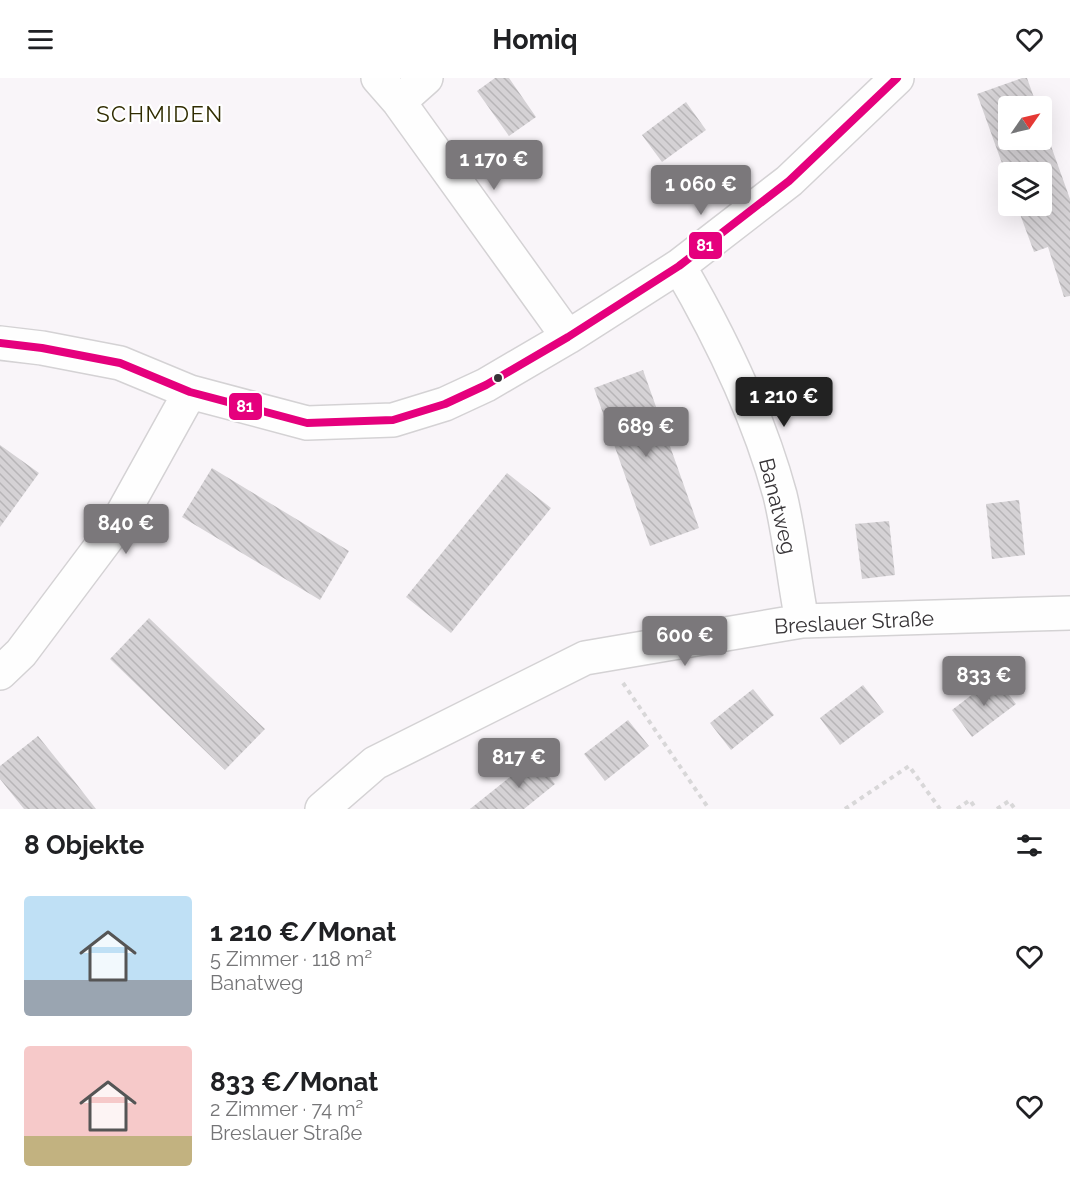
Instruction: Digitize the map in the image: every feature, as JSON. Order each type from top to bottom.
[{"type":"street","points":[[426,78],[388,90],[568,337]]},
{"type":"street","points":[[0,343],[42,348],[120,363],[190,392],[307,423],[393,420],[445,404],[486,385],[568,337],[679,266],[789,181],[897,78]]},
{"type":"street","name":"Banatweg","points":[[679,266],[715,327],[745,393],[780,495],[802,621]]},
{"type":"street","points":[[0,673],[21,652],[114,529],[190,392]]},
{"type":"street","name":"Breslauer Straße","points":[[322,809],[375,764],[585,658],[802,621],[1070,613]]},
{"type":"path","points":[[604,655],[709,809]]},
{"type":"path","points":[[845,809],[909,766],[940,809]]},
{"type":"path","points":[[957,809],[970,800],[976,809]]},
{"type":"path","points":[[997,809],[1009,801],[1015,809]]},
{"type":"building","points":[[495,78],[509,78],[536,117],[509,136],[477,91]]},
{"type":"building","points":[[1027,78],[1033,96],[998,96],[998,150],[1052,149],[1070,199],[1070,296],[1064,297],[1048,247],[1034,252],[1021,216],[1052,216],[1052,162],[1002,162],[977,94]]},
{"type":"building","points":[[686,102],[706,130],[662,162],[642,135]]},
{"type":"building","points":[[643,370],[699,528],[650,546],[594,388]]},
{"type":"building","points":[[0,445],[39,473],[0,527]]},
{"type":"building","points":[[212,468],[349,551],[320,600],[182,517]]},
{"type":"building","points":[[507,473],[551,508],[451,633],[406,597]]},
{"type":"building","points":[[1019,500],[1025,555],[992,559],[986,504]]},
{"type":"building","points":[[889,521],[895,575],[862,579],[855,524]]},
{"type":"building","points":[[149,618],[265,729],[225,770],[110,659]]},
{"type":"building","points":[[995,677],[1016,704],[972,737],[952,710]]},
{"type":"building","points":[[863,685],[884,712],[840,745],[820,718]]},
{"type":"building","points":[[753,689],[774,715],[731,750],[710,723]]},
{"type":"building","points":[[628,720],[649,746],[605,781],[584,754]]},
{"type":"building","points":[[38,736],[96,809],[24,809],[0,779],[0,766]]},
{"type":"building","points":[[534,758],[555,784],[524,809],[470,809]]},
{"type":"transit line","name":"81","points":[[0,343],[42,348],[120,363],[190,392],[307,423],[393,420],[445,404],[486,385],[568,337],[679,266],[789,181],[897,78]]},
{"type":"district","name":"SCHMIDEN","points":[[160,114]]}]
